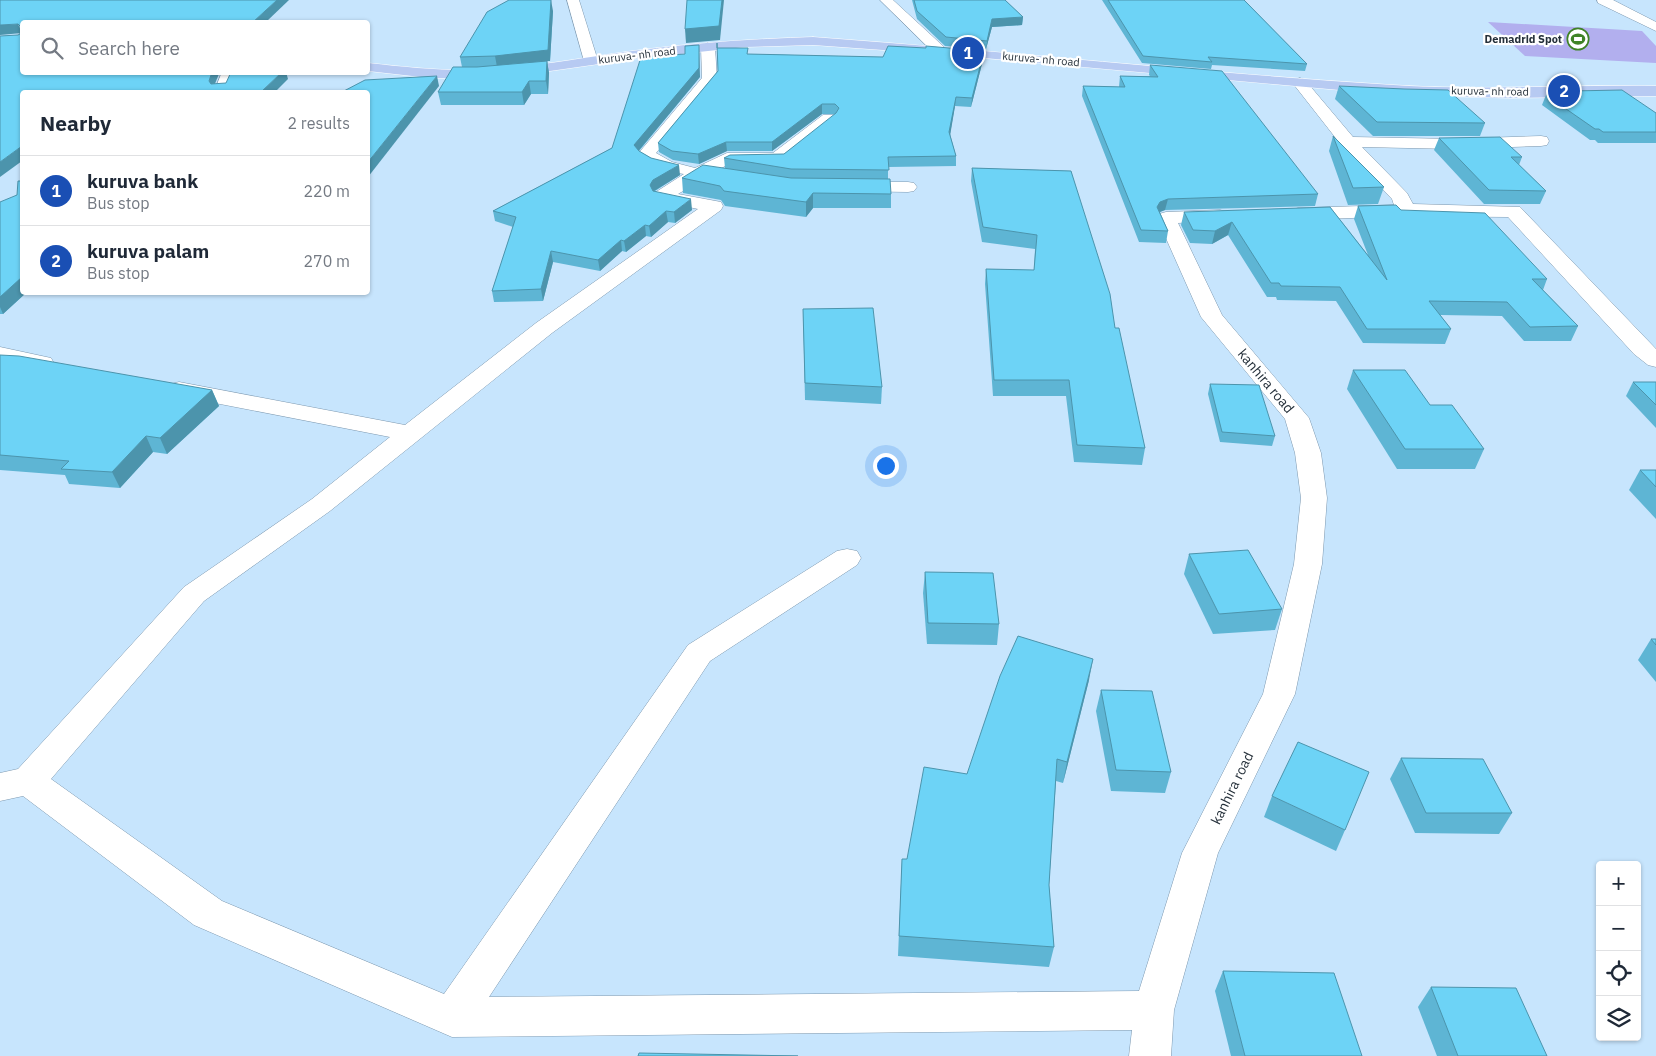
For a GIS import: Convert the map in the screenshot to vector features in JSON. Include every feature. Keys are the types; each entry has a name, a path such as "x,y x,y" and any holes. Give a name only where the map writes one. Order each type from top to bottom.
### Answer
{"main road":[{"name":"kuruva- nh road","path":"370,67 430,74 479,74 536,69 745,43 813,41 939,50 1395,90 1511,92 1656,91"}],"street":[{"path":"573,0 591,61"},
{"path":"886,0 939,50"},
{"path":"1603,0 1656,27"},
{"path":"708,47 710,79 646,155 667,166 727,176"},
{"path":"222,90 229,75"},
{"path":"1300,83 1348,142 1401,197 1405,210"},
{"path":"829,118 777,158 728,158 700,172 662,196 714,206 544,328 458,398 410,433 321,504 194,594 14,784 208,913 452,1017 1154,1010"},
{"path":"1348,142 1454,144 1541,141"},
{"path":"840,187 908,187"},
{"path":"1276,214 1405,210 1513,211 1642,349 1656,360"},
{"name":"kanhira road","path":"1150,1056 1154,1010 1200,853 1279,694 1308,564 1314,498 1308,453 1297,418 1212,317 1166,218 1246,215"},
{"path":"0,354 66,368"},
{"path":"151,384 410,433"},
{"path":"452,1017 698,653 847,558"}],"shaded area":[{"name":"Demadrid Spot","path":"1488,22 1642,31 1656,46 1656,63 1525,56"}],"building":[{"path":"0,0 277,0 255,20 20,20 20,26 18,24 0,25"},
{"path":"509,0 551,0 548,50 495,56 460,57 487,12"},
{"path":"687,0 722,0 719,26 685,29"},
{"path":"914,0 1005,0 1023,17 992,19 987,41 946,37 917,11"},
{"path":"1108,0 1244,0 1307,64 1208,57 1212,62 1143,56"},
{"path":"20,34 20,75 211,75 209,81 211,84 226,83 230,75 279,75 263,90 20,90 20,147 0,162 0,36"},
{"path":"699,45 699,68 634,145 639,151 651,158 679,165 653,180 650,185 653,191 691,199 674,212 666,211 649,226 645,225 624,241 621,240 598,260 551,251 541,289 492,291 516,217 493,211 612,148 641,57 685,54 685,46"},
{"path":"888,46 926,48 926,46 984,51 972,98 956,97 949,132 956,156 888,157 889,170 791,169 724,158 730,155 784,154 836,113 839,108 835,104 822,104 772,142 726,142 698,154 672,151 658,143 718,71 717,48 748,48 747,54 883,57"},
{"path":"547,61 546,81 529,81 522,92 438,92 453,67 477,67"},
{"path":"1150,65 1222,71 1318,194 1168,199 1160,202 1157,207 1168,231 1141,230 1083,86 1125,87 1120,76 1158,77"},
{"path":"437,76 370,160 370,90 346,90 365,80"},
{"path":"1339,86 1448,90 1485,123 1377,122"},
{"path":"1622,90 1656,113 1656,132 1603,132 1595,129 1546,95 1577,96 1570,91"},
{"path":"1333,136 1384,187 1353,188"},
{"path":"1500,137 1522,157 1511,157 1546,191 1489,190 1439,138"},
{"path":"703,165 791,178 890,179 891,194 813,193 806,202 724,191 720,186 682,178"},
{"path":"972,168 1071,171 1110,294 1115,328 1119,328 1145,448 1077,445 1069,380 994,380 986,269 1034,270 1037,235 983,227"},
{"path":"18,181 20,181 20,279 0,297 0,202 17,195"},
{"path":"1396,205 1401,210 1485,213 1547,279 1532,279 1578,326 1530,327 1507,302 1429,301 1451,329 1367,329 1340,287 1281,286 1279,283 1271,283 1232,222 1215,231 1193,230 1184,212 1330,207 1387,280 1358,206"},
{"path":"873,308 882,387 805,383 803,309"},
{"path":"0,355 19,356 212,390 160,438 146,436 112,472 61,469 69,461 0,455"},
{"path":"1353,370 1405,370 1430,405 1452,405 1484,449 1405,449"},
{"path":"1633,382 1656,382 1656,405"},
{"path":"1210,384 1259,385 1275,436 1222,432"},
{"path":"1640,470 1656,470 1656,487"},
{"path":"1248,550 1282,609 1219,614 1189,554"},
{"path":"925,572 993,573 999,624 928,623"},
{"path":"1018,636 1093,659 1067,762 1057,759 1049,885 1054,947 899,936 902,859 907,859 924,767 967,774 1000,676"},
{"path":"1101,690 1152,691 1171,772 1116,770"},
{"path":"1298,742 1369,772 1345,830 1272,796"},
{"path":"1401,758 1483,759 1512,813 1426,813"},
{"path":"1223,971 1334,973 1362,1056 1245,1056"},
{"path":"1431,987 1516,988 1547,1056 1458,1056"},
{"path":"639,1053 798,1056 638,1056"}],"place":[{"name":"Demadrid Spot","path":"1578,39"},
{"name":"kuruva bank","path":"968,53"},
{"name":"kuruva palam","path":"1564,91"}]}
